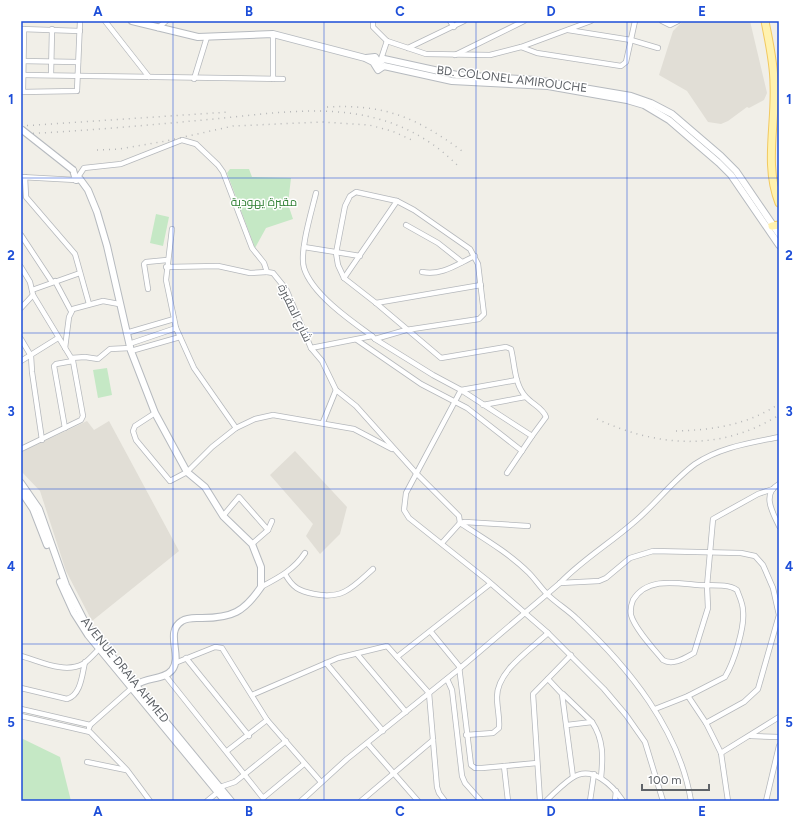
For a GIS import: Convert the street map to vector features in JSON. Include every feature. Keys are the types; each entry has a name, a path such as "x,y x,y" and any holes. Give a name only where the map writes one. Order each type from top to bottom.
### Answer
{"main road":[{"path":"765,21 773,62 774,85 771,172 779,203"}],"street":[{"path":"80,21 80,31 77,76 78,89 75,92 22,92 23,29 80,31"},
{"path":"105,21 149,77"},
{"path":"132,21 187,36 206,37 273,34 365,58 373,62 378,70"},
{"path":"158,28 166,21"},
{"path":"374,21 373,27 387,41 426,54 453,56 490,55 521,46 591,21"},
{"path":"450,21 454,27"},
{"path":"408,48 464,21"},
{"path":"453,56 524,21"},
{"path":"521,46 537,53 621,66 626,62 635,21"},
{"path":"662,21 670,25 678,21"},
{"path":"51,76 52,29"},
{"path":"566,30 631,40 658,48"},
{"path":"273,34 273,79"},
{"path":"194,79 206,37"},
{"path":"378,70 382,52 387,41"},
{"name":"BD. COLONEL AMIROUCHE","path":"365,58 375,57 379,63 384,59 457,75 536,80 632,96 651,103 672,114 721,156 736,171 776,225 779,234"},
{"path":"22,61 78,62"},
{"name":"BD. COLONEL AMIROUCHE","path":"378,70 384,66 458,82 548,86 627,100 644,105 669,120 731,175 779,245"},
{"path":"23,75 194,79 283,79"},
{"path":"21,128 73,170 76,180"},
{"name":"شارع المقبرة","path":"76,180 84,168 121,164 182,140 196,144 218,165 224,172 252,248 264,263 267,272 273,273 286,290 312,348 322,361 336,390 356,406 395,451 459,516 460,523 495,546 523,568 547,594 576,618 610,651 655,709 676,752 689,787 692,801"},
{"path":"89,304 75,254 24,196 23,177 80,179 85,184 97,212 107,246 130,348 155,413 187,472 205,487 224,516 252,544 260,567 261,587"},
{"path":"316,193 304,247 303,267 315,288 374,338 433,375 462,390 532,436"},
{"path":"312,348 374,338 406,330 482,317 484,314 481,285 478,264 475,256 463,243 414,210 397,201 378,196 353,193 345,206 336,253 338,265 344,278 376,303 406,330 442,358 506,347 510,348 517,380 525,397 542,411 546,417 507,473"},
{"path":"344,278 397,201"},
{"path":"406,225 438,243 462,262"},
{"path":"172,229 166,266 166,280 176,328 194,368 236,428"},
{"path":"21,235 53,281 70,312 66,348"},
{"path":"304,247 360,256"},
{"path":"422,272 437,273 475,256"},
{"path":"148,289 144,264 146,262 167,260"},
{"path":"166,266 218,266 250,273 267,272"},
{"path":"21,267 32,290 33,296 72,359 83,416 81,420 21,449"},
{"path":"32,290 53,281 80,273"},
{"path":"376,303 481,285"},
{"path":"21,308 33,296"},
{"path":"70,312 73,309 103,301 119,304"},
{"path":"126,333 174,319"},
{"path":"130,348 176,328"},
{"path":"65,428 54,366 56,364 85,357 98,359 110,349 130,348 180,337"},
{"path":"21,361 58,338"},
{"path":"21,339 31,356 42,440"},
{"path":"356,340 421,384 467,408 522,451"},
{"path":"517,380 462,390 454,400 406,493 404,510 409,518 442,543 548,633 604,689 645,742 663,801"},
{"path":"323,422 336,390"},
{"path":"483,405 525,397"},
{"path":"155,413 135,426 134,431 136,440 169,481 187,472 212,447 236,428 255,419 273,415 323,422 354,429 395,451"},
{"path":"301,801 321,782 459,669 560,583 574,569 635,522 696,464 710,456 732,447 779,437"},
{"name":"AVENUE DRAIA AHMED","path":"21,482 39,509 68,600 83,628 99,649 134,686"},
{"path":"655,709 688,696 725,677 732,661 743,618 743,608 737,590 732,587 707,586 666,583 654,584 640,593 631,605 632,617 663,660 667,663 681,660 694,653 708,608 707,586 709,552 714,517 758,494 773,489 779,484"},
{"path":"773,489 769,502 779,526"},
{"name":"AVENUE DRAIA AHMED","path":"21,490 33,509 66,585 87,626 134,686 219,789 231,801"},
{"path":"224,516 237,497 240,498 268,530"},
{"path":"252,544 268,530 272,521"},
{"path":"442,543 460,523 471,521 528,526"},
{"path":"560,583 599,580 606,578 630,558 653,551 741,553 755,556 763,565 773,588 779,615 763,677 758,689 744,702 706,723"},
{"path":"90,732 90,725 134,686 147,678 165,676 171,671 175,663 174,634 176,627 180,622 192,618 217,618 232,614 250,601 261,587 285,574 297,564 306,553"},
{"path":"285,574 292,586 299,591 331,596 343,593 353,587 373,568"},
{"path":"397,657 431,632 490,584"},
{"path":"431,632 455,660 459,669 466,735 471,765 475,768 537,763"},
{"path":"466,735 492,733 498,728 498,686 503,676 548,633"},
{"path":"252,695 326,663 384,646 390,648 429,693 438,787 439,793 446,801"},
{"path":"175,663 215,647 222,648 267,720 321,782"},
{"path":"21,656 67,668 85,662 99,649"},
{"path":"357,654 406,712"},
{"path":"540,801 533,694 571,655"},
{"path":"186,658 249,736"},
{"path":"21,688 67,698 72,697 77,692 85,662"},
{"path":"326,663 383,731"},
{"path":"165,676 227,751 264,799 304,764"},
{"path":"447,679 452,690 462,776 465,782 481,801"},
{"path":"548,679 592,722 597,730 603,749 601,778"},
{"path":"562,694 573,777"},
{"path":"688,696 706,723 721,753 728,801"},
{"path":"21,710 90,725"},
{"path":"21,716 90,732 127,770 150,801"},
{"path":"721,753 751,736 779,717"},
{"path":"227,751 249,736 267,720"},
{"path":"567,725 592,722"},
{"path":"751,736 779,737"},
{"path":"361,801 433,740"},
{"path":"207,801 219,789 235,782 286,741"},
{"path":"368,744 418,801"},
{"path":"766,801 779,746"},
{"path":"87,762 127,770"},
{"path":"504,766 508,801"},
{"path":"546,801 573,777 588,773 594,774 601,778 616,791 623,801"},
{"path":"590,801 594,774"},
{"name":"AVENUE DRAIA AHMED","path":"219,789 225,801"},
{"path":"615,801 616,791"}],"shaded area":[{"path":"683,21 750,21 767,93 764,100 749,108 747,107 728,121 721,124 708,122 687,91 659,75 673,31"},
{"path":"87,421 94,430 109,421 179,551 92,621 66,571 40,491 21,471 21,452"},
{"path":"295,451 347,507 340,534 320,554 306,536 313,524 270,475"}],"green space":[{"name":"مقبرة يهودية","path":"230,169 249,169 252,177 291,178 288,204 293,219 266,228 255,248 227,173"},
{"path":"156,214 169,217 163,246 150,243"},
{"path":"107,368 112,395 98,398 93,370"},
{"path":"21,738 60,757 71,801 21,801"}],"railway":[{"path":"327,107 366,108 399,115 430,129 462,151"},
{"path":"21,134 118,128 273,113 313,111 352,113 384,120 419,136 430,142 459,167"},
{"path":"21,126 229,112"},
{"path":"97,150 119,149 166,141 233,126 322,122 369,125 392,131 414,141"},
{"path":"676,431 716,428 742,422 779,404"},
{"path":"597,419 643,435 666,440 689,441 712,440 734,435 757,427 779,415"}]}
